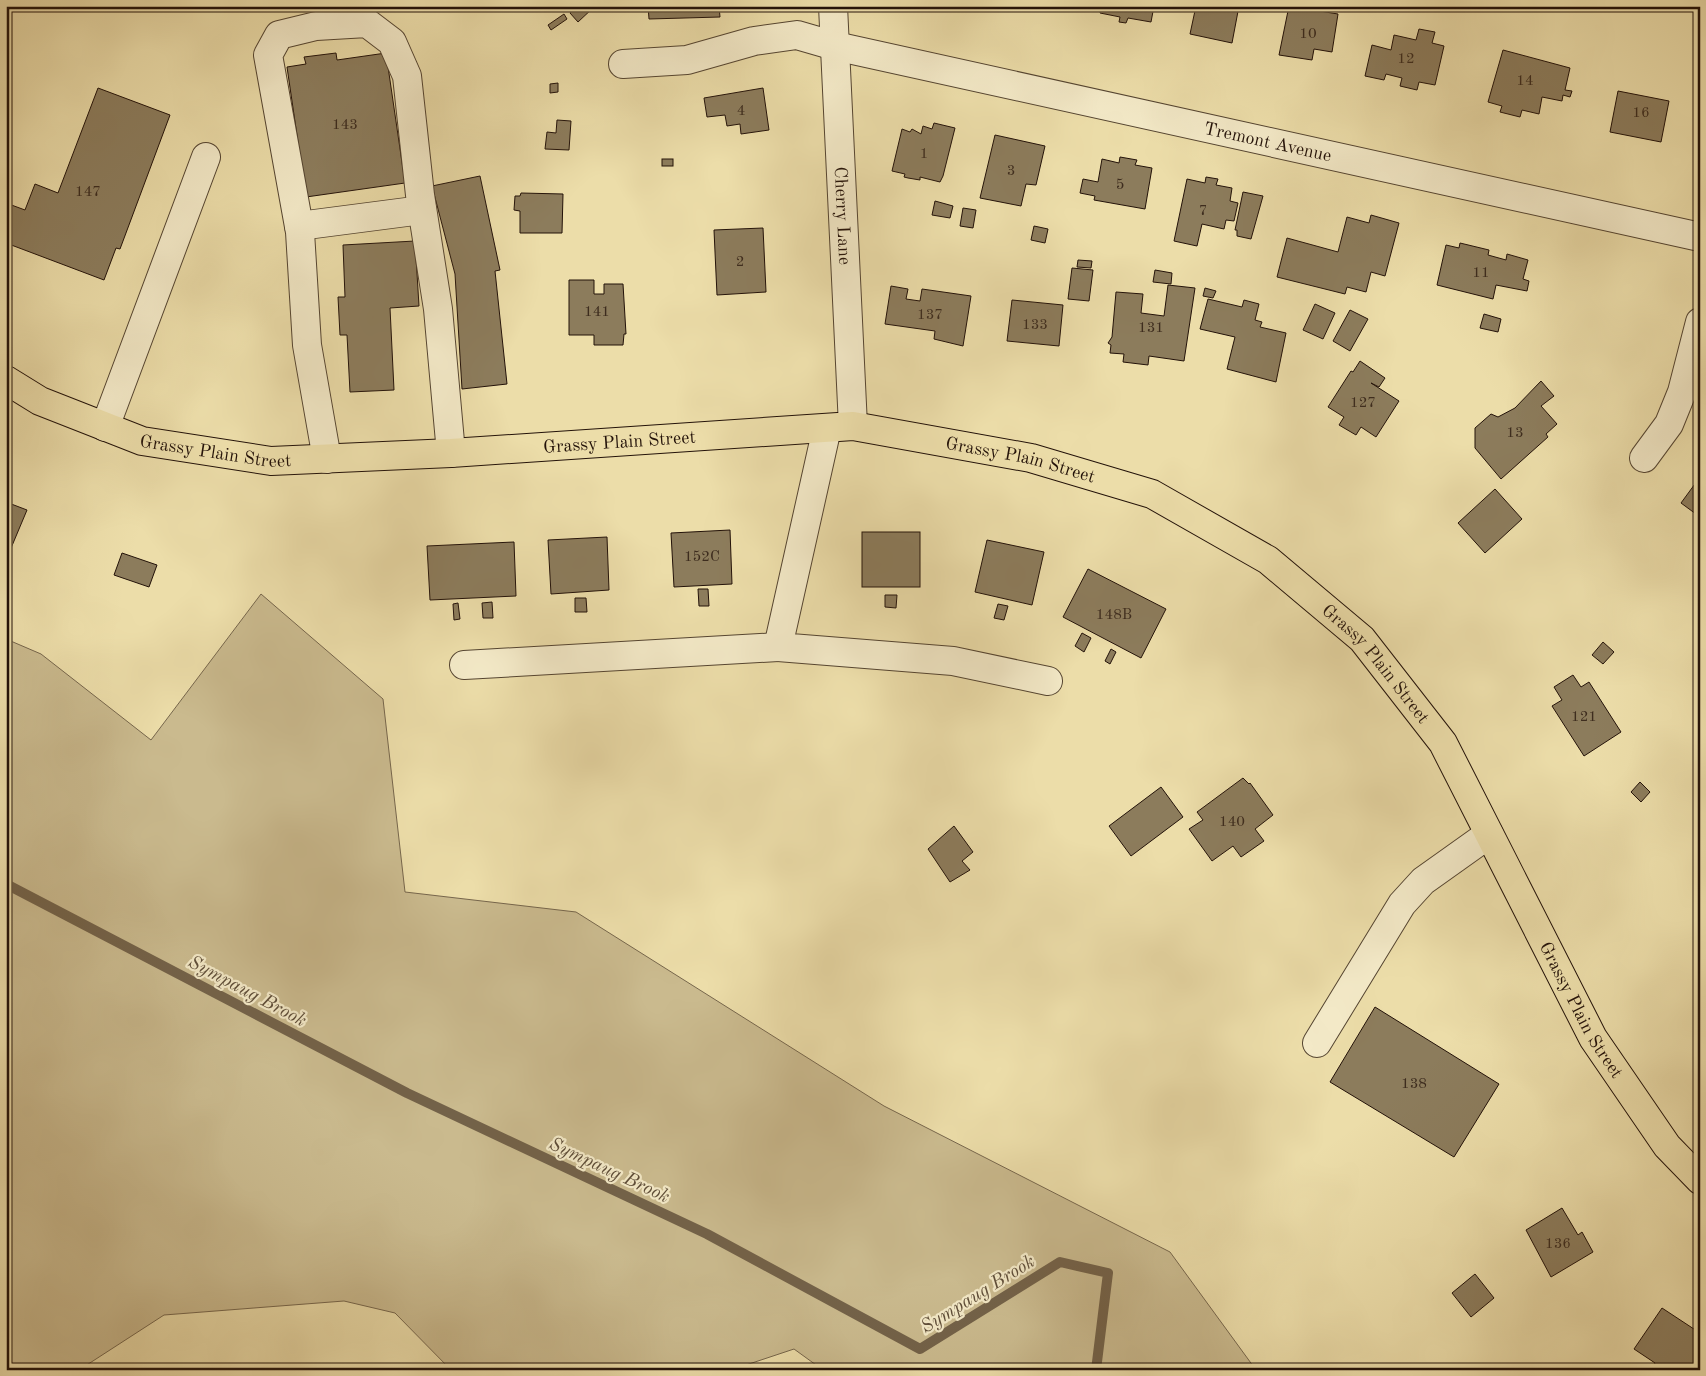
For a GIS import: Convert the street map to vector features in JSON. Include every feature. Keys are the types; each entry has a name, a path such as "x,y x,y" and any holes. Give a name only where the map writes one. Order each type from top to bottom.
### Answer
{"main road":[{"name":"Grassy Plain Street","path":"6,380 40,401 142,441 271,461 451,453 840,427 1031,458 1152,494 1268,560 1362,639 1443,743 1593,1038 1667,1146 1700,1180"}],"street":[{"name":"Cherry Lane","path":"778,647 840,427 833,6"},
{"path":"327,459 307,345 299,226 268,55 279,35 316,26 367,23 392,42 407,76 422,210 438,309 451,453"},
{"name":"Tremont Avenue","path":"623,64 687,60 754,41 796,35 835,46 1700,237"},
{"path":"105,427 206,157"},
{"path":"299,226 422,210"},
{"path":"1644,458 1668,424 1682,392 1700,322"},
{"path":"464,665 778,647 953,661 1048,681"},
{"path":"1317,1043 1402,904 1423,881 1489,834"}],"shaded area":[{"path":"261,594 383,699 405,892 576,912 884,1106 1170,1252 1256,1370 823,1370 794,1349 731,1370 451,1370 395,1313 344,1301 164,1315 79,1370 6,1370 6,639 41,654 151,740"}],"building":[{"path":"575,6 594,7 578,22 570,13"},
{"path":"648,6 719,6 720,17 649,19"},
{"path":"1101,6 1154,6 1151,22 1128,18 1126,23 1119,22 1120,17 1100,13"},
{"path":"1196,6 1239,6 1232,43 1190,34"},
{"path":"1289,6 1338,14 1332,52 1314,49 1312,60 1279,55"},
{"path":"564,14 567,19 551,30 548,25"},
{"path":"1419,29 1435,32 1432,43 1444,46 1435,85 1419,82 1417,90 1400,86 1402,78 1386,74 1384,80 1365,76 1372,45 1391,50 1394,35 1416,40"},
{"path":"1503,50 1570,68 1565,90 1572,91 1570,97 1563,95 1562,101 1542,97 1539,114 1522,110 1520,117 1500,112 1502,106 1488,102"},
{"path":"336,53 337,60 386,53 405,183 306,197 287,67 306,64 304,57"},
{"path":"558,83 558,92 550,93 550,84"},
{"path":"98,88 170,115 120,249 116,248 104,280 6,243 6,203 25,210 35,184 58,193"},
{"path":"763,88 769,130 741,134 740,124 727,126 725,115 707,117 704,98"},
{"path":"1618,91 1669,101 1661,142 1610,132"},
{"path":"557,120 571,121 569,150 545,149 547,132 556,133"},
{"path":"934,123 955,128 940,182 920,177 920,180 908,178 904,177 905,174 892,171 902,129 910,132 912,129 921,134 923,126 932,129"},
{"path":"995,135 1045,146 1036,185 1026,184 1021,206 980,198"},
{"path":"1120,157 1137,160 1135,165 1152,168 1145,209 1094,200 1095,196 1080,193 1083,179 1098,182 1102,159 1119,163"},
{"path":"662,159 673,159 673,166 662,166"},
{"path":"480,176 500,270 495,271 507,384 462,389 455,274 432,186"},
{"path":"1206,177 1218,179 1216,185 1232,188 1230,201 1238,203 1234,221 1226,220 1224,229 1202,224 1197,246 1174,241 1187,179 1205,183"},
{"path":"1243,192 1263,196 1251,239 1237,236 1237,230 1235,230"},
{"path":"521,193 563,194 562,233 520,233 520,211 514,210 515,196 520,196"},
{"path":"935,201 953,206 950,218 932,215"},
{"path":"963,208 976,210 973,228 960,226"},
{"path":"1371,215 1399,223 1385,276 1371,272 1366,292 1347,287 1345,294 1277,277 1287,238 1338,252 1347,217 1369,223"},
{"path":"1034,226 1048,229 1045,243 1031,240"},
{"path":"763,228 766,292 717,295 714,230"},
{"path":"415,241 419,306 390,308 394,390 350,392 347,335 340,335 338,297 345,297 343,245"},
{"path":"1460,243 1489,250 1488,255 1506,260 1507,254 1528,260 1523,279 1529,281 1527,291 1496,285 1493,299 1437,285 1446,245 1459,248"},
{"path":"1078,260 1092,261 1091,268 1077,267"},
{"path":"1072,268 1093,270 1089,301 1068,299"},
{"path":"1155,270 1172,273 1171,284 1153,282"},
{"path":"569,280 594,280 594,294 604,294 604,284 623,284 626,334 624,334 623,345 594,345 594,335 569,335"},
{"path":"1168,285 1195,288 1184,361 1149,356 1148,365 1123,362 1124,354 1110,353 1111,345 1108,343 1112,337 1116,292 1143,294 1141,313 1164,316"},
{"path":"891,286 908,289 906,299 920,301 922,289 971,296 963,346 934,339 935,331 885,324"},
{"path":"1205,288 1216,291 1213,298 1203,296"},
{"path":"1208,299 1242,307 1244,300 1259,304 1255,320 1262,322 1260,327 1286,333 1276,382 1227,369 1235,337 1200,329"},
{"path":"1012,300 1063,305 1059,346 1007,341"},
{"path":"1315,304 1335,313 1323,339 1303,330"},
{"path":"1350,310 1368,319 1350,351 1333,341"},
{"path":"1484,314 1501,319 1498,332 1480,328"},
{"path":"1360,361 1385,378 1379,387 1371,383 1399,401 1376,437 1361,427 1356,435 1339,425 1344,417 1328,407 1351,371 1353,372"},
{"path":"1541,381 1554,396 1541,406 1557,424 1546,434 1548,437 1501,479 1475,448 1475,428 1491,414 1498,417 1515,408"},
{"path":"1700,477 1700,517 1681,503"},
{"path":"1495,489 1522,519 1485,553 1458,523"},
{"path":"6,502 27,510 6,560"},
{"path":"730,530 732,584 674,587 671,533"},
{"path":"862,532 920,532 920,587 862,587"},
{"path":"607,537 609,590 551,594 548,540"},
{"path":"987,540 1044,552 1032,605 975,592"},
{"path":"514,542 516,596 430,600 427,546"},
{"path":"122,553 157,565 149,587 114,575"},
{"path":"1088,569 1166,609 1141,658 1063,617"},
{"path":"698,589 708,589 709,606 699,606"},
{"path":"885,595 897,595 896,608 885,607"},
{"path":"575,598 586,598 587,612 575,612"},
{"path":"492,602 493,618 483,618 482,603"},
{"path":"458,603 460,619 454,620 453,604"},
{"path":"998,604 1008,606 1004,620 994,618"},
{"path":"1082,633 1091,638 1084,652 1075,646"},
{"path":"1603,642 1614,652 1603,664 1592,655"},
{"path":"1111,649 1116,652 1110,664 1105,661"},
{"path":"1573,675 1581,687 1589,682 1621,732 1584,756 1552,706 1562,700 1554,687"},
{"path":"1243,778 1250,783 1273,815 1255,829 1264,841 1241,857 1233,846 1212,861 1189,829 1203,820 1197,812"},
{"path":"1640,782 1650,792 1641,802 1631,792"},
{"path":"1161,787 1183,817 1131,856 1109,826"},
{"path":"954,826 973,852 962,861 970,870 950,882 928,849"},
{"path":"1375,1007 1499,1084 1454,1157 1330,1082"},
{"path":"1562,1208 1578,1235 1582,1232 1593,1252 1551,1277 1526,1230"},
{"path":"1475,1274 1494,1298 1471,1317 1452,1293"},
{"path":"1662,1308 1700,1333 1699,1370 1684,1370 1679,1367 1678,1370 1657,1370 1653,1367 1655,1363 1634,1349"}],"waterway":[{"name":"Sympaug Brook","path":"6,884 407,1093 707,1234 920,1349 1060,1262 1108,1273 1096,1370"}]}
